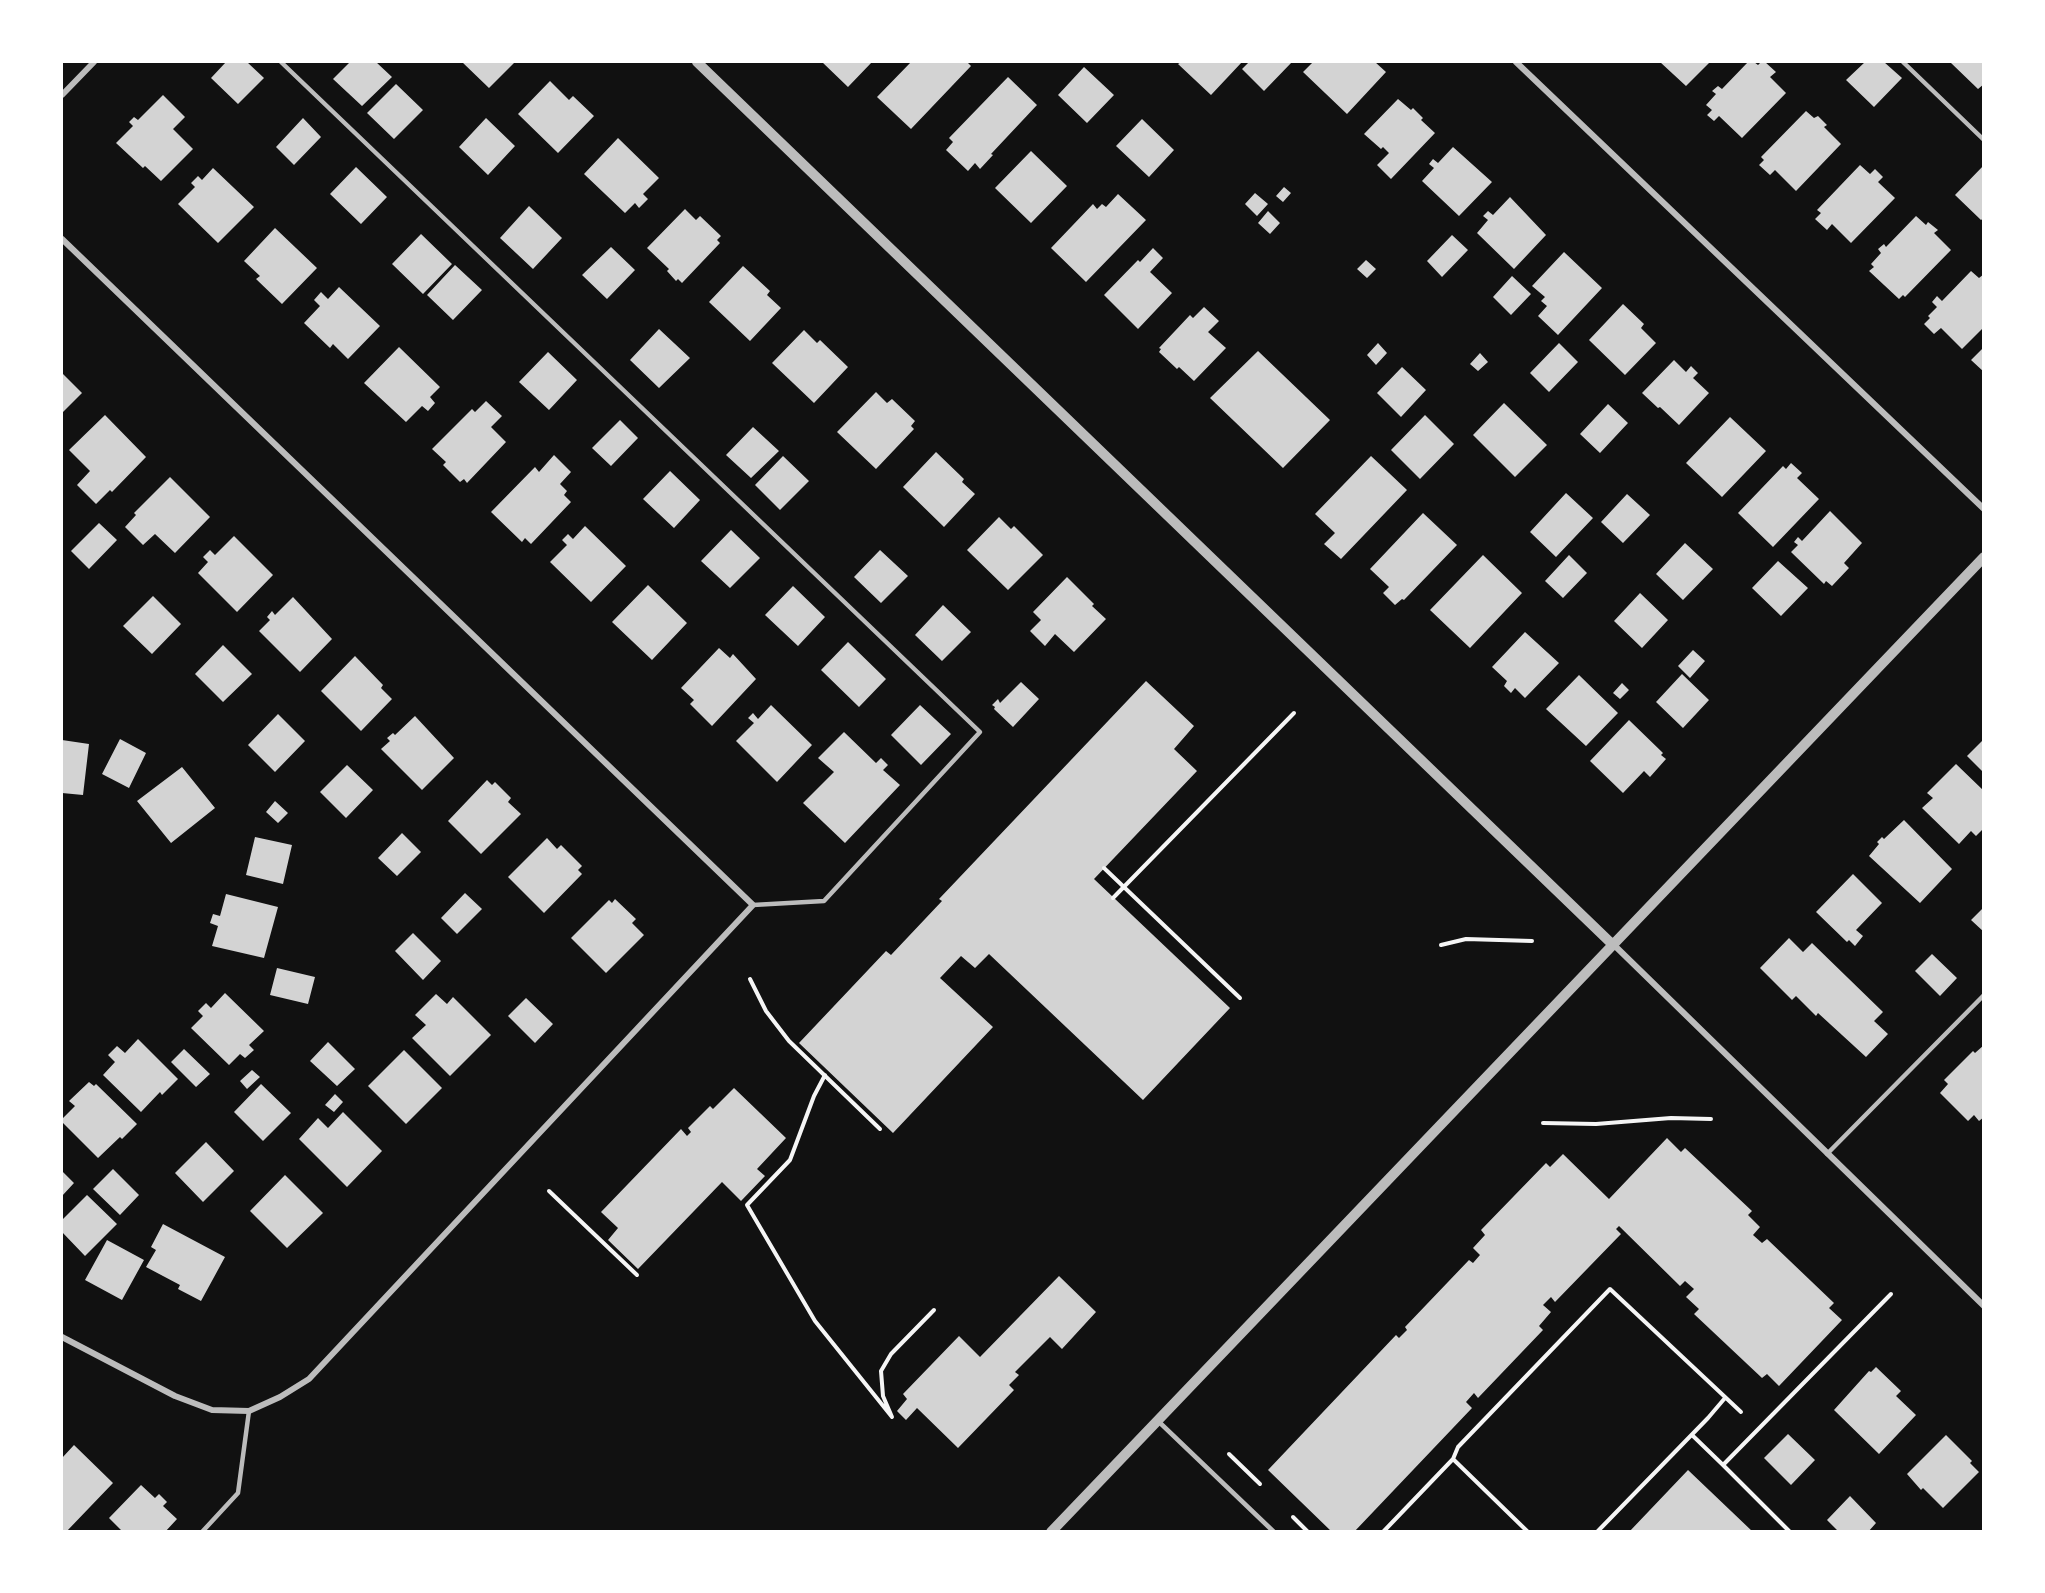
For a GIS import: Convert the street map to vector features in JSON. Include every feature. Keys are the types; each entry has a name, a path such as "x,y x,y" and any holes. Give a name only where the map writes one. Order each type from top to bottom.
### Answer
{"street":[{"path":"62,95 94,62"},
{"path":"697,62 1612,944 1983,1306"},
{"path":"1516,62 1983,509"},
{"path":"62,239 753,905 309,1379 280,1397 249,1411 212,1410 183,1400 62,1337"},
{"path":"1051,1532 1983,557"}],"lane":[{"path":"281,62 980,732 824,901 753,905"},
{"path":"1903,62 1983,140"},
{"path":"1827,1154 1983,995"},
{"path":"202,1532 238,1493 249,1411"},
{"path":"1157,1420 1274,1532"}],"path":[{"path":"1113,898 1294,713"},
{"path":"1104,868 1240,998"},
{"path":"1441,945 1466,939 1532,941"},
{"path":"750,979 766,1011 789,1041 880,1129"},
{"path":"825,1075 814,1096 790,1160 747,1205 815,1321 892,1417 884,1396 881,1371 891,1354 934,1310"},
{"path":"1543,1123 1596,1124 1671,1118 1711,1119"},
{"path":"549,1191 637,1275"},
{"path":"1383,1532 1454,1459 1458,1447 1610,1289 1741,1412"},
{"path":"1723,1465 1891,1294"},
{"path":"1597,1532 1725,1398"},
{"path":"1692,1435 1790,1532"},
{"path":"1454,1459 1528,1532"}],"building":[{"path":"226,62 247,62 264,78 238,104 211,78"},
{"path":"350,62 376,62 392,77 362,106 333,79"},
{"path":"462,62 515,62 489,88"},
{"path":"822,62 872,62 848,87"},
{"path":"911,62 967,62 971,66 911,129 877,97"},
{"path":"1181,62 1242,62 1211,95 1178,64"},
{"path":"1249,62 1292,62 1264,91 1242,69"},
{"path":"1313,62 1375,62 1386,72 1347,114 1303,72"},
{"path":"1660,62 1710,62 1686,86"},
{"path":"1748,62 1758,65 1765,62 1776,72 1770,77 1786,93 1742,138 1719,116 1714,121 1707,115 1712,110 1706,105 1716,94 1712,91 1718,86 1722,89"},
{"path":"1865,62 1884,62 1902,78 1874,107 1846,80"},
{"path":"1984,62 1984,84 1978,89 1951,63"},
{"path":"1084,67 1114,95 1087,123 1058,95"},
{"path":"1008,77 1037,105 980,169 975,163 968,171 946,150 953,142 949,138"},
{"path":"550,81 569,100 573,96 594,116 558,153 518,114"},
{"path":"396,84 423,110 394,139 367,113"},
{"path":"163,95 185,117 173,129 193,149 161,181 116,143 133,126 129,122 134,117 138,120"},
{"path":"1398,99 1411,110 1413,108 1423,118 1421,120 1435,133 1391,179 1377,165 1389,153 1364,134"},
{"path":"1806,111 1814,118 1818,116 1827,125 1824,127 1841,144 1796,191 1775,170 1770,175 1759,165 1764,160 1761,157"},
{"path":"303,118 321,137 294,165 276,147"},
{"path":"486,118 515,146 488,175 459,147"},
{"path":"1142,119 1174,150 1149,177 1116,146"},
{"path":"618,138 659,178 643,194 648,199 639,208 635,203 625,213 584,174"},
{"path":"1453,147 1492,182 1459,216 1422,181 1434,168 1429,164 1433,159 1438,163"},
{"path":"1031,151 1067,186 1031,223 995,188"},
{"path":"1860,165 1870,174 1875,169 1883,177 1878,182 1895,198 1851,243 1832,224 1827,230 1815,219 1821,213 1817,210"},
{"path":"1984,165 1984,218 1981,220 1955,195"},
{"path":"356,167 387,197 361,224 330,194"},
{"path":"213,168 254,207 218,243 178,204 195,187 191,183 198,176 202,180"},
{"path":"1284,187 1291,193 1283,202 1276,196"},
{"path":"1255,193 1268,204 1257,216 1245,204"},
{"path":"1118,194 1146,220 1086,282 1051,248 1093,204 1097,209 1102,204 1106,207"},
{"path":"1510,197 1546,235 1514,269 1477,233 1488,220 1483,216 1488,211 1493,215"},
{"path":"529,206 562,238 533,269 500,238"},
{"path":"685,209 696,220 700,216 721,236 717,240 720,243 682,283 678,279 676,281 667,271 669,269 647,248"},
{"path":"1268,211 1280,223 1270,234 1258,223"},
{"path":"1916,216 1926,225 1928,222 1938,230 1934,233 1951,250 1905,297 1903,295 1899,299 1869,271 1874,267 1871,264 1881,253 1878,249 1884,244 1886,247"},
{"path":"275,228 317,268 282,304 256,279 260,276 244,261"},
{"path":"421,234 452,264 423,294 392,264"},
{"path":"1452,235 1468,250 1442,277 1427,261"},
{"path":"611,247 635,270 607,299 582,275"},
{"path":"1153,248 1163,258 1150,272 1172,293 1138,329 1104,295"},
{"path":"1564,252 1602,288 1558,335 1538,316 1547,306 1541,301 1545,297 1532,286"},
{"path":"1366,260 1376,269 1367,278 1357,269"},
{"path":"455,265 482,290 453,320 427,295"},
{"path":"743,266 770,291 767,295 781,308 750,341 709,302"},
{"path":"1971,271 1979,278 1984,274 1984,327 1962,349 1941,328 1934,334 1924,324 1937,307 1932,302 1937,296 1942,301"},
{"path":"1512,276 1531,294 1511,315 1493,297"},
{"path":"339,287 380,326 348,359 333,344 330,348 304,323 320,306 314,300 321,292 328,299"},
{"path":"1623,304 1644,324 1641,328 1656,343 1625,375 1589,340"},
{"path":"1204,307 1219,321 1208,332 1226,348 1194,381 1179,367 1177,369 1159,352 1161,349 1159,348 1190,315 1193,318"},
{"path":"659,329 690,358 659,388 630,360"},
{"path":"804,330 817,343 820,340 848,367 814,403 772,363"},
{"path":"1378,343 1387,353 1376,365 1367,355"},
{"path":"1559,343 1578,362 1549,392 1530,373"},
{"path":"399,347 440,387 430,397 435,403 428,411 422,406 406,422 364,383"},
{"path":"1984,347 1984,372 1971,360"},
{"path":"1258,351 1330,420 1283,468 1210,398"},
{"path":"548,352 577,380 549,410 519,382"},
{"path":"1480,353 1488,362 1478,371 1470,364"},
{"path":"1674,360 1686,372 1691,366 1698,373 1693,378 1709,393 1679,425 1642,393"},
{"path":"1402,367 1426,390 1401,417 1377,393"},
{"path":"62,373 82,393 62,413"},
{"path":"876,392 887,403 892,399 915,421 911,426 914,429 876,469 837,432"},
{"path":"486,401 502,416 491,427 506,442 467,483 464,479 460,482 443,465 446,462 432,449 472,409 475,412"},
{"path":"1504,403 1547,445 1515,477 1473,435"},
{"path":"1608,404 1628,423 1600,453 1580,434"},
{"path":"105,415 146,457 112,492 110,490 96,504 77,485 90,471 69,450"},
{"path":"1425,415 1454,444 1420,479 1391,450"},
{"path":"1730,417 1766,451 1722,497 1686,463"},
{"path":"620,420 638,438 611,466 592,448"},
{"path":"753,427 779,451 751,478 726,455"},
{"path":"936,452 964,479 962,482 975,494 944,527 903,487"},
{"path":"554,455 571,472 560,484 567,491 564,495 571,502 531,544 525,538 522,542 491,512 535,467 539,472"},
{"path":"783,456 809,481 780,510 755,485"},
{"path":"1371,456 1407,490 1341,559 1324,544 1335,533 1315,514"},
{"path":"1791,463 1802,473 1797,478 1819,499 1773,547 1738,513 1783,466 1786,469"},
{"path":"670,471 700,500 674,528 643,499"},
{"path":"170,477 210,517 175,553 155,534 143,545 125,527 136,515 134,513"},
{"path":"1566,493 1593,518 1556,557 1530,532"},
{"path":"1627,494 1650,515 1623,543 1601,522"},
{"path":"1830,511 1862,543 1844,563 1849,568 1832,586 1826,581 1824,584 1791,552 1798,545 1794,542 1798,537 1802,541"},
{"path":"1423,513 1457,545 1404,600 1402,599 1395,605 1383,593 1389,587 1370,569"},
{"path":"999,517 1011,529 1014,526 1043,555 1008,590 967,550"},
{"path":"99,523 117,540 89,569 71,551"},
{"path":"585,526 626,566 591,602 550,562 567,545 562,540 568,534 573,539"},
{"path":"731,530 760,558 730,588 701,561"},
{"path":"234,536 273,575 237,612 198,573 208,562 203,557 210,550 215,555"},
{"path":"1685,543 1713,569 1683,600 1656,574"},
{"path":"880,550 908,576 881,603 854,577"},
{"path":"1483,555 1522,593 1470,648 1430,610"},
{"path":"1569,555 1587,573 1563,598 1545,581"},
{"path":"1778,561 1808,588 1781,616 1752,588"},
{"path":"1067,577 1106,619 1074,652 1055,634 1045,646 1030,631 1041,620 1033,612"},
{"path":"648,585 687,623 652,660 612,622"},
{"path":"793,586 825,617 798,646 765,615"},
{"path":"1640,593 1668,620 1642,648 1614,621"},
{"path":"153,596 181,624 152,654 123,626"},
{"path":"293,597 332,639 300,672 259,631 270,620 267,617 272,611 275,615"},
{"path":"943,605 971,632 942,661 915,635"},
{"path":"1525,632 1559,663 1525,698 1515,688 1511,693 1504,686 1507,681 1492,667"},
{"path":"848,642 886,679 859,707 821,670"},
{"path":"223,645 252,674 223,702 195,674"},
{"path":"719,648 730,658 733,654 756,679 712,726 690,704 694,700 681,688"},
{"path":"1693,650 1705,661 1690,678 1678,666"},
{"path":"355,656 383,685 381,688 392,699 361,731 321,691"},
{"path":"1682,674 1709,700 1683,728 1656,702"},
{"path":"1579,675 1618,713 1586,746 1546,709"},
{"path":"1146,681 1194,726 1174,749 1197,771 1094,879 1230,1008 1143,1100 989,954 975,968 961,956 940,978 993,1027 893,1133 799,1043 886,951 891,955 942,901 939,899"},
{"path":"1021,682 1039,699 1013,727 992,705 998,699 1000,703"},
{"path":"1622,683 1629,690 1620,699 1613,693"},
{"path":"771,705 812,745 777,782 736,741 754,723 748,718 753,713 758,719"},
{"path":"920,705 951,734 921,765 891,735"},
{"path":"278,714 305,741 275,772 248,745"},
{"path":"415,716 454,758 422,790 381,749 390,741 387,738 393,733 395,735"},
{"path":"1629,720 1663,753 1661,755 1666,759 1650,777 1644,771 1623,793 1590,761"},
{"path":"844,732 876,763 881,758 888,765 883,770 900,785 845,843 803,803 834,772 818,758"},
{"path":"120,739 146,753 129,788 102,774"},
{"path":"1984,739 1984,773 1967,756"},
{"path":"62,740 89,744 83,795 62,793"},
{"path":"1956,764 1984,791 1984,828 1976,836 1971,831 1959,844 1922,808 1933,798 1927,793"},
{"path":"347,765 373,790 346,818 320,792"},
{"path":"182,767 215,808 171,843 137,801"},
{"path":"487,780 492,785 495,782 511,798 508,802 521,814 481,854 448,821"},
{"path":"275,801 288,813 278,823 266,812"},
{"path":"1904,820 1952,869 1920,903 1869,856 1879,844 1877,842 1882,837 1884,839"},
{"path":"402,833 421,852 397,876 378,858"},
{"path":"255,837 292,845 283,884 246,875"},
{"path":"547,838 557,849 561,845 582,866 578,870 582,874 544,913 508,877"},
{"path":"1853,874 1882,903 1856,930 1863,936 1855,946 1849,940 1847,942 1816,912"},
{"path":"465,893 482,909 457,934 441,918"},
{"path":"226,894 278,907 264,958 212,946 218,926 210,923 213,914 220,916"},
{"path":"615,899 636,919 632,923 644,935 606,973 571,938 609,900 612,903"},
{"path":"1984,907 1984,932 1971,920"},
{"path":"413,933 441,961 423,980 395,951"},
{"path":"1789,938 1803,952 1812,943 1883,1012 1874,1021 1888,1034 1866,1057 1818,1013 1816,1016 1796,996 1792,1000 1760,968"},
{"path":"1932,954 1957,978 1940,996 1915,971"},
{"path":"277,968 315,977 308,1004 270,995"},
{"path":"225,993 264,1031 249,1045 254,1050 245,1058 240,1054 229,1065 191,1028 203,1016 198,1011 206,1003 211,1008"},
{"path":"436,994 447,1004 453,997 491,1035 450,1076 412,1038 426,1025 415,1015"},
{"path":"526,998 553,1024 535,1043 508,1016"},
{"path":"138,1039 178,1079 162,1095 160,1092 141,1112 103,1075 115,1062 108,1055 117,1046 125,1053"},
{"path":"328,1042 355,1069 337,1086 310,1061"},
{"path":"1984,1045 1984,1117 1979,1121 1974,1115 1968,1121 1940,1093 1948,1084 1944,1080 1973,1051 1975,1053"},
{"path":"184,1049 210,1074 196,1087 171,1062"},
{"path":"404,1050 442,1088 406,1124 368,1086"},
{"path":"252,1070 260,1077 247,1089 240,1081"},
{"path":"89,1082 94,1086 96,1084 137,1124 98,1158 62,1122 62,1119 75,1106 69,1101"},
{"path":"261,1084 291,1113 263,1141 234,1112"},
{"path":"734,1088 786,1138 757,1169 765,1176 741,1201 722,1182 638,1269 608,1240 618,1228 601,1212 681,1129 687,1136 691,1132 688,1128 710,1106 713,1109"},
{"path":"335,1094 343,1102 334,1112 325,1105"},
{"path":"343,1112 382,1151 347,1187 299,1139 318,1118 328,1128"},
{"path":"1667,1138 1681,1152 1685,1148 1752,1211 1748,1215 1760,1227 1753,1235 1762,1243 1767,1239 1834,1303 1829,1308 1842,1320 1779,1386 1767,1374 1762,1378 1694,1314 1699,1309 1686,1297 1694,1289 1685,1281 1680,1286 1619,1226 1616,1229 1621,1234 1555,1302 1551,1297 1543,1305 1551,1312 1539,1326 1543,1330 1478,1398 1474,1393 1466,1402 1472,1408 1354,1532 1332,1532 1268,1470 1396,1335 1399,1338 1407,1330 1405,1327 1469,1260 1473,1263 1480,1255 1473,1248 1485,1235 1481,1230 1546,1163 1550,1167 1563,1154 1609,1199"},
{"path":"206,1142 234,1171 203,1202 175,1173"},
{"path":"113,1169 139,1195 120,1215 93,1189"},
{"path":"62,1171 74,1183 62,1196"},
{"path":"285,1175 323,1213 287,1248 250,1211"},
{"path":"87,1195 117,1224 85,1256 62,1232 62,1220"},
{"path":"163,1224 225,1257 201,1301 178,1289 180,1285 146,1267 156,1250 151,1247"},
{"path":"107,1240 144,1260 122,1300 85,1280"},
{"path":"1059,1276 1096,1312 1062,1349 1050,1337 1015,1372 1019,1375 1009,1385 1014,1390 958,1448 917,1408 906,1420 897,1411 907,1399 903,1394 959,1336 980,1357"},
{"path":"1876,1367 1901,1391 1896,1396 1916,1415 1879,1454 1834,1410 1869,1371 1871,1372"},
{"path":"1788,1434 1815,1460 1791,1485 1764,1458"},
{"path":"1946,1435 1972,1461 1970,1463 1979,1472 1943,1508 1923,1488 1921,1490 1907,1474"},
{"path":"74,1445 113,1483 66,1532 62,1532 62,1458"},
{"path":"1688,1470 1753,1532 1629,1532"},
{"path":"141,1485 155,1498 159,1494 167,1502 163,1506 177,1519 165,1532 123,1532 109,1518"},
{"path":"1850,1496 1876,1523 1868,1532 1839,1532 1827,1520"}]}
